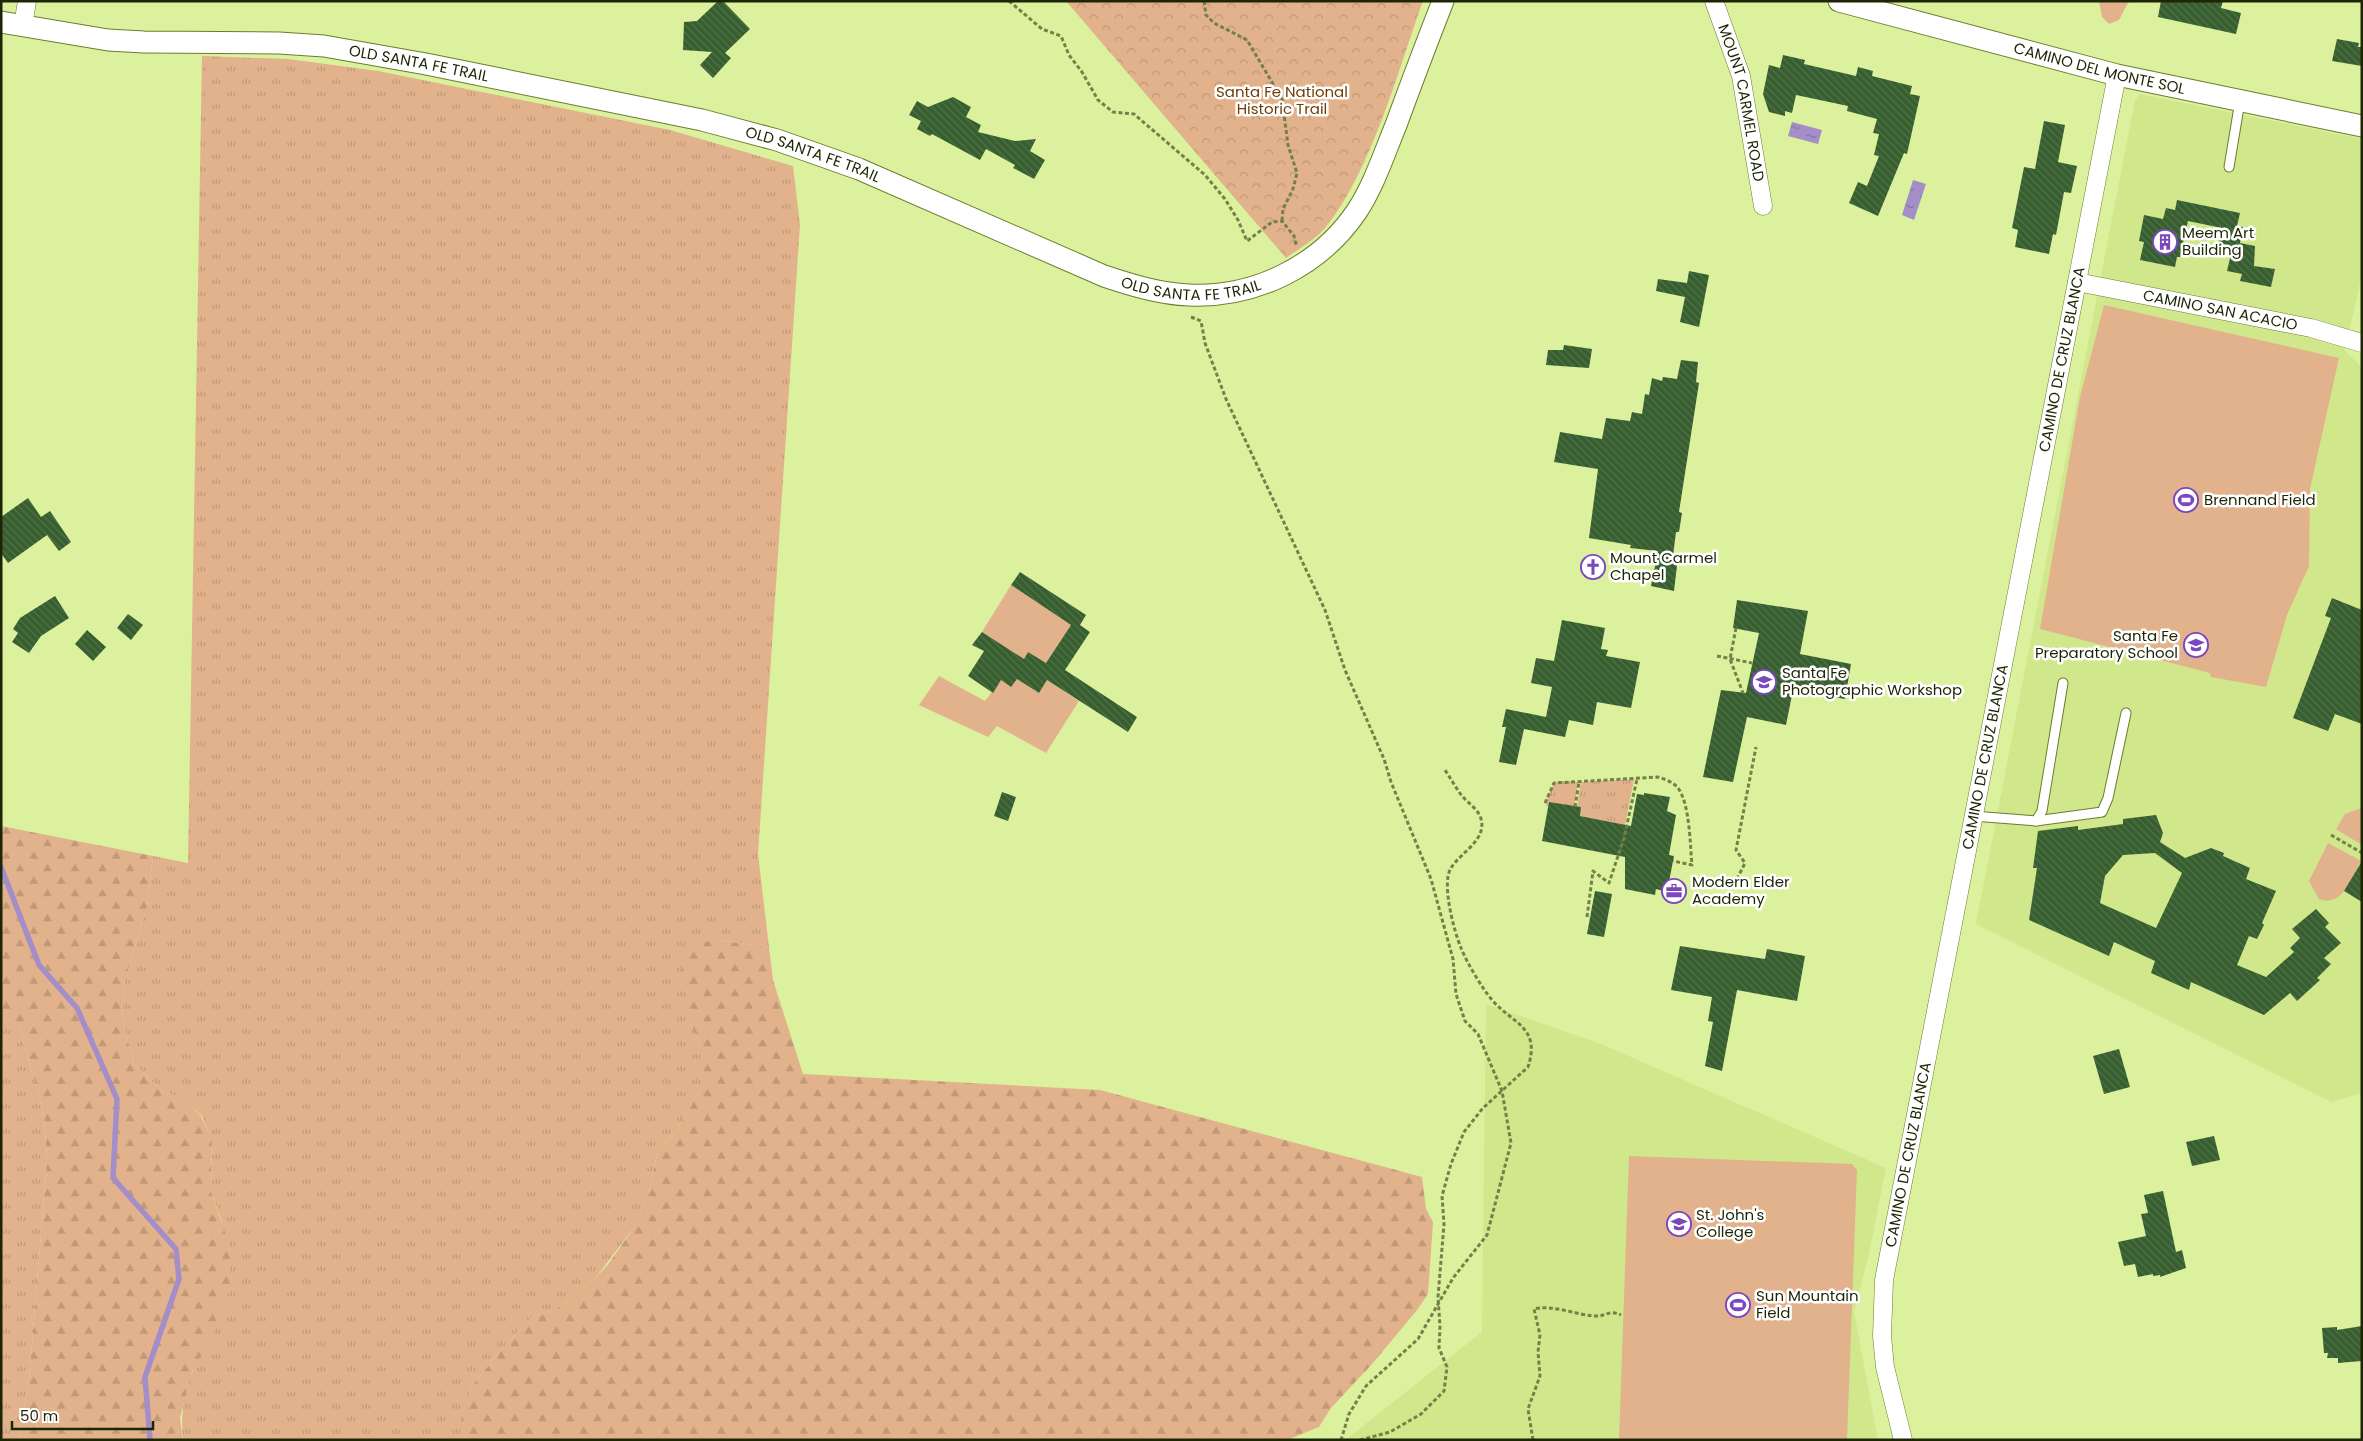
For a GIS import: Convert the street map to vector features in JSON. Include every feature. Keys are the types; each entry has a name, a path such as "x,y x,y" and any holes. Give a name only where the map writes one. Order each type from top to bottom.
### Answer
{"street":[{"path":"23,26 27,1"},
{"name":"OLD SANTA FE TRAIL","path":"1,22 108,40 144,42 279,42 324,46 435,66 694,118 759,134 859,169 1044,251 1129,284 1188,295 1211,295 1239,290 1277,279 1304,264 1328,245 1357,210 1377,171 1443,1"},
{"name":"MOUNT CARMEL ROAD","path":"1714,1 1741,76 1764,206"},
{"name":"CAMINO DEL MONTE SOL","path":"1839,1 2117,76 2362,126"},
{"name":"CAMINO DE CRUZ BLANCA","path":"1903,1440 1882,1336 1884,1280 2117,76"},
{"name":"CAMINO SAN ACACIO","path":"2077,282 2311,328 2361,341"}],"lane":[{"path":"2229,167 2240,101"},
{"path":"2036,820 2042,810 2062,682"},
{"path":"1973,816 2036,820 2102,812 2108,798 2126,713"}],"path":[{"path":"1009,1 1042,29 1061,36 1069,55 1082,72 1098,100 1113,112 1134,114 1205,175 1225,199 1238,220 1247,241 1272,222 1282,221"},
{"path":"1204,1 1206,15 1214,24 1247,40 1282,99 1288,145 1297,173 1293,189 1283,209 1282,221 1294,236 1296,251"},
{"path":"1191,317 1201,321 1205,343 1226,399 1325,610 1345,670 1384,759 1391,782 1434,886 1453,959 1456,994 1465,1021 1478,1034 1502,1091 1511,1143 1487,1235 1453,1278 1418,1339 1366,1386 1349,1414 1341,1440"},
{"path":"1736,628 1730,659 1743,693"},
{"path":"1717,656 1752,663"},
{"path":"1734,885 1745,863 1736,850 1756,748"},
{"path":"1360,1440 1390,1432 1421,1414 1444,1391 1447,1367 1439,1348 1438,1303 1444,1224 1442,1196 1451,1164 1464,1132 1483,1108 1528,1067 1531,1058 1530,1036 1524,1027 1491,999 1461,948 1448,903 1446,885 1451,868 1479,837 1482,829 1481,818 1445,770"},
{"path":"1545,803 1554,783 1658,777 1668,780 1678,788 1684,802 1692,865 1673,861"},
{"path":"1587,917 1593,870 1609,883 1624,838 1637,779"},
{"path":"1575,807 1579,782"},
{"path":"2331,835 2362,853"},
{"path":"1533,1440 1528,1409 1540,1376 1538,1352 1540,1335 1534,1309 1543,1306 1596,1316 1613,1312 1621,1315"}],"shaded area":[{"name":"Santa Fe Preparatory School","path":"2140,94 2362,139 2362,274 2345,351 2362,367 2362,1093 2331,1102 1976,924 2135,100"},
{"name":"St. John's College","path":"1486,1004 1601,1044 1886,1168 1869,1254 1854,1312 1878,1440 1345,1440 1482,1332"}],"green space":[{"name":"Santa Fe National Historic Trail","path":"1066,1 1423,1 1382,119 1356,179 1325,228 1286,258"},
{"path":"2099,1 2129,1 2119,20 2109,24 2102,17"},
{"path":"202,56 288,59 378,71 670,130 793,166 800,225 758,854 769,947 717,940 690,1023 701,1046 701,1088 678,1128 657,1155 649,1190 635,1226 594,1280 558,1308 531,1318 502,1349 471,1387 462,1419 467,1440 183,1440 182,1419 184,1399 198,1360 222,1222 211,1191 212,1140 202,1116 181,1098 161,1090 134,1064 122,1018 124,984 147,907 153,856 188,863"},
{"name":"Brennand Field","path":"2104,305 2339,358 2310,489 2309,566 2287,615 2266,687 2211,677 2210,673 2040,629 2080,397"},
{"path":"1011,585 1071,625 1046,663 1028,652 1024,659 982,632"},
{"path":"939,676 985,701 1001,680 1011,686 1017,679 1039,693 1047,680 1079,701 1046,753 997,726 988,737 919,705"},
{"path":"1634,779 1625,825 1580,816 1581,808 1577,807 1581,782"},
{"path":"1559,781 1578,782 1574,807 1549,802 1548,807 1545,803 1554,783"},
{"path":"2362,808 2362,845 2336,829 2345,814"},
{"path":"1,826 153,856 147,907 124,984 122,1018 134,1064 161,1090 181,1097 201,1116 212,1139 211,1191 231,1250 230,1288 212,1337 192,1372 180,1418 183,1440 18,1440 29,1380 47,1160 44,1115 18,1023 1,1018"},
{"path":"2328,843 2361,861 2345,890 2334,899 2327,901 2319,899 2309,881"},
{"path":"717,940 769,947 773,980 803,1074 1100,1090 1422,1177 1426,1209 1433,1222 1428,1294 1373,1363 1331,1408 1319,1427 1287,1440 467,1440 461,1419 471,1387 502,1349 531,1318 558,1308 594,1280 609,1263 635,1226 649,1190 657,1155 678,1128 701,1088 701,1046 690,1023 682,970 696,943"},
{"path":"1,1018 18,1023 44,1115 47,1160 29,1380 18,1440 1,1440"},
{"name":"Sun Mountain Field","path":"1629,1156 1852,1164 1857,1170 1847,1440 1619,1440"}],"water":[{"path":"1792,122 1822,130 1818,144 1788,136"},
{"path":"1913,180 1926,184 1914,220 1902,215"}],"building":[{"path":"718,1 723,1 750,29 725,53 731,58 713,78 700,65 712,52 683,50 684,22 697,21"},
{"path":"2161,1 2223,1 2221,8 2241,13 2236,34 2158,17"},
{"path":"2337,39 2359,43 2358,47 2362,47 2362,66 2332,61"},
{"path":"1783,55 1805,60 1804,64 1856,76 1858,67 1873,71 1872,76 1912,86 1910,94 1920,96 1907,154 1904,153 1878,216 1849,203 1858,182 1867,186 1879,156 1874,155 1879,134 1873,133 1877,119 1847,111 1848,106 1796,95 1792,113 1785,111 1785,116 1769,112 1763,94 1769,65 1780,68"},
{"path":"953,97 971,107 966,117 981,125 978,132 1015,141 1036,139 1030,151 1045,160 1034,179 1013,168 1015,165 986,149 980,160 932,134 930,136 917,129 921,121 909,115 917,101 928,107"},
{"path":"2044,121 2065,125 2058,162 2077,166 2071,193 2064,192 2056,235 2053,234 2049,254 2015,247 2018,230 2012,228 2024,167 2035,169"},
{"name":"Meem Art Building","path":"2177,200 2240,213 2237,226 2243,227 2240,243 2255,246 2254,266 2275,269 2271,287 2240,281 2242,274 2227,271 2231,254 2217,252 2222,228 2188,221 2180,257 2177,257 2175,267 2140,260 2144,242 2139,241 2144,215 2163,219 2166,208 2175,210"},
{"path":"1689,271 1709,275 1699,327 1680,322 1685,297 1656,291 1658,279 1687,283"},
{"path":"1564,345 1592,349 1589,368 1546,365 1548,350 1563,350"},
{"path":"1681,360 1698,362 1696,382 1699,383 1679,512 1682,513 1679,532 1676,532 1673,556 1678,557 1674,591 1651,586 1658,551 1630,548 1631,545 1589,538 1598,469 1554,462 1560,432 1602,439 1606,418 1630,421 1632,412 1642,414 1645,394 1649,395 1652,378 1662,381 1663,377 1677,379"},
{"path":"28,498 41,517 50,511 71,542 59,551 47,535 8,563 1,553 1,517"},
{"path":"1020,572 1086,615 1080,625 1090,632 1065,670 1137,717 1128,732 1047,680 1039,693 1017,679 1011,687 1001,680 993,693 968,676 984,651 972,645 982,632 1024,659 1028,652 1046,663 1071,625 1011,585"},
{"path":"55,596 69,618 41,636 29,653 12,642 18,633 13,629 20,618"},
{"path":"2332,598 2362,610 2362,724 2335,714 2328,731 2293,718 2331,618 2325,616"},
{"path":"1737,600 1808,611 1800,654 1851,664 1845,699 1793,690 1786,725 1747,717 1733,782 1703,777 1721,690 1746,693 1759,633 1733,628"},
{"path":"128,614 143,625 131,640 117,628"},
{"path":"1562,620 1605,628 1601,649 1608,650 1606,656 1640,662 1631,708 1597,702 1593,725 1569,720 1565,737 1524,729 1516,765 1499,762 1506,727 1502,727 1506,709 1546,717 1552,687 1531,683 1536,658 1554,661"},
{"path":"87,630 106,647 93,661 75,644"},
{"path":"1002,792 1016,797 1008,821 994,816"},
{"path":"1644,793 1670,797 1667,811 1676,815 1669,855 1674,856 1667,892 1656,889 1655,895 1625,889 1625,857 1542,841 1549,802 1581,807 1580,816 1631,826 1637,794 1644,795"},
{"path":"2156,815 2163,833 2160,842 2185,858 2211,848 2224,853 2223,856 2250,868 2246,879 2276,891 2257,939 2249,936 2237,965 2266,977 2294,952 2290,948 2300,938 2292,929 2316,909 2329,923 2325,927 2341,943 2324,958 2331,964 2317,978 2320,980 2297,1001 2290,993 2264,1015 2191,982 2189,990 2151,973 2155,961 2114,942 2109,956 2029,920 2037,868 2033,868 2038,831 2078,826 2078,830 2123,824 2123,819","holes":["2155,853 2182,873 2156,928 2100,903 2105,876 2123,855"]},
{"path":"2362,861 2362,902 2344,891"},
{"path":"1595,891 1612,894 1604,937 1587,934"},
{"path":"1680,946 1765,959 1767,949 1805,956 1797,1001 1737,990 1722,1071 1705,1066 1713,1022 1708,1021 1712,997 1671,990"},
{"path":"2119,1049 2130,1087 2104,1094 2093,1056"},
{"path":"2214,1136 2220,1160 2192,1166 2186,1142"},
{"path":"2163,1191 2176,1252 2182,1250 2186,1268 2160,1277 2160,1275 2153,1276 2153,1274 2138,1277 2135,1264 2124,1266 2118,1242 2146,1236 2141,1214 2148,1213 2144,1195"},
{"path":"2362,1326 2362,1361 2338,1363 2338,1358 2327,1358 2328,1353 2324,1353 2322,1328 2337,1327 2337,1330"}],"waterway":[{"path":"1,867 39,965 77,1008 117,1099 113,1178 176,1249 179,1279 145,1377 150,1440"}],"place":[{"name":"Meem Art Building","path":"2165,242"},
{"name":"Brennand Field","path":"2186,500"},
{"name":"Mount Carmel Chapel","path":"1593,567"},
{"name":"Santa Fe Preparatory School","path":"2196,645"},
{"name":"Santa Fe Photographic Workshop","path":"1764,682"},
{"name":"Modern Elder Academy","path":"1674,891"},
{"name":"St. John's College","path":"1679,1224"},
{"name":"Sun Mountain Field","path":"1738,1305"}]}
